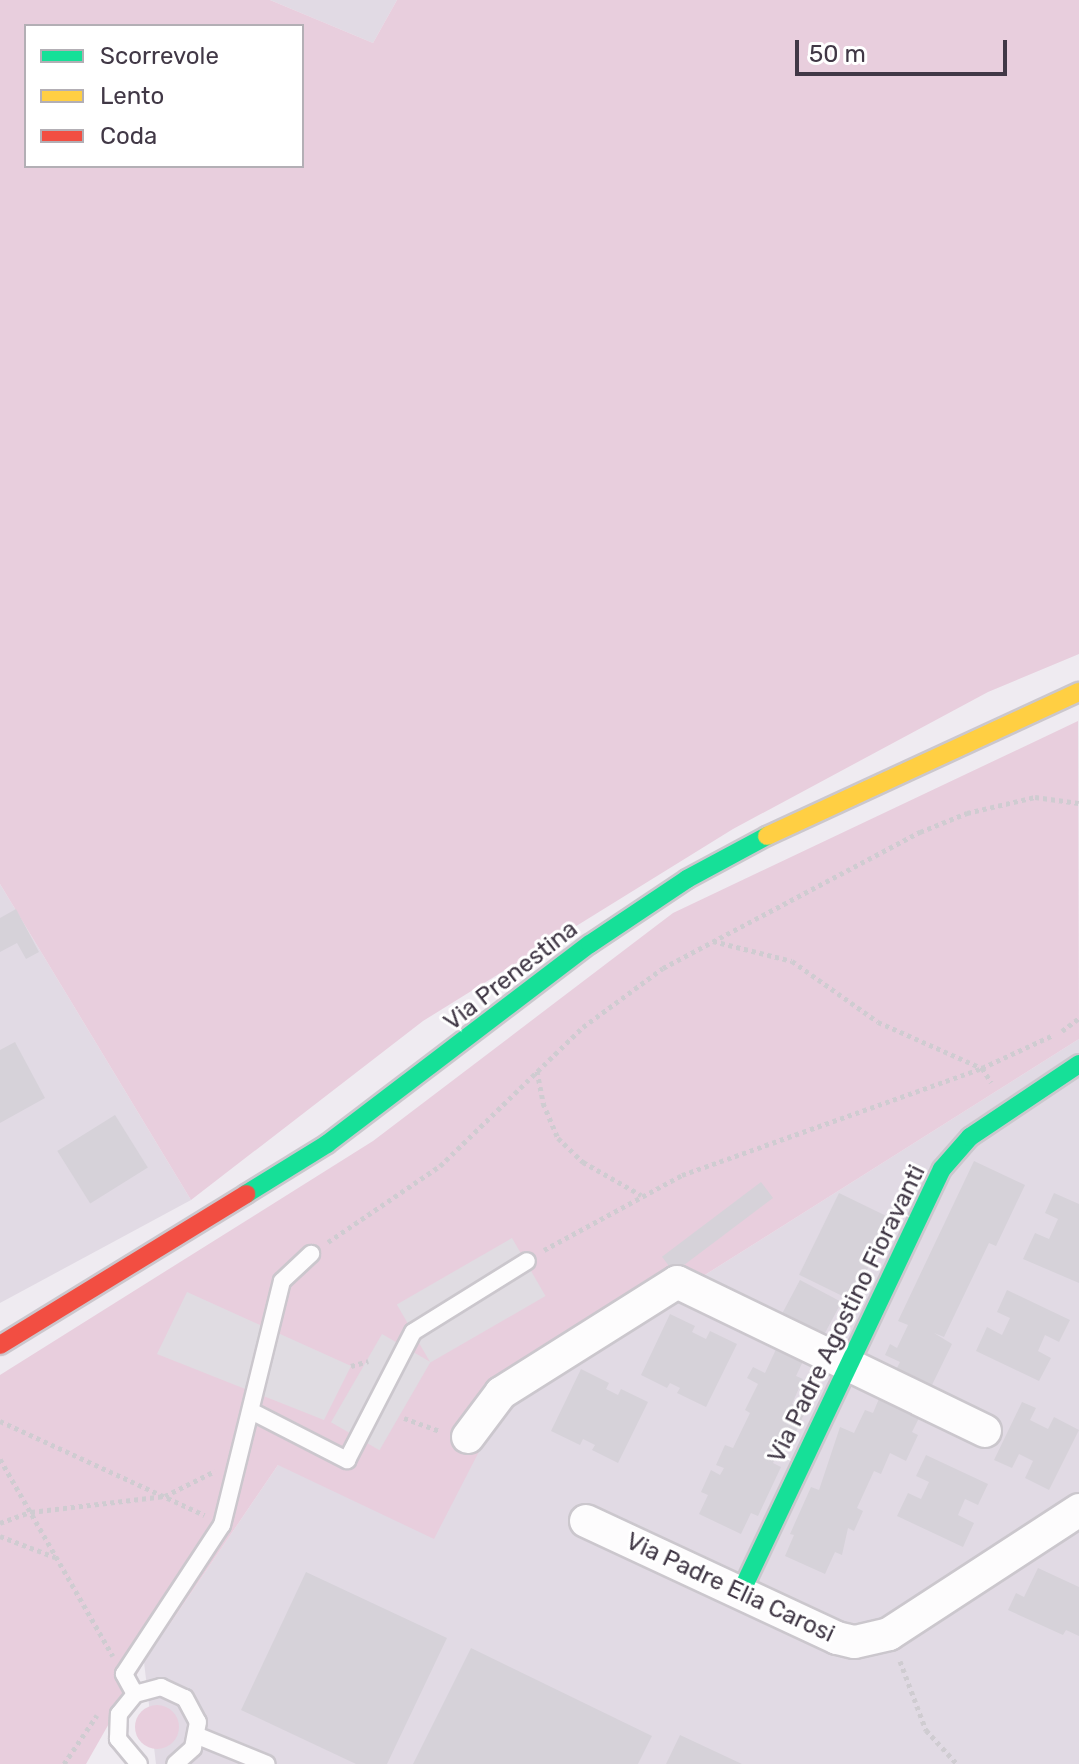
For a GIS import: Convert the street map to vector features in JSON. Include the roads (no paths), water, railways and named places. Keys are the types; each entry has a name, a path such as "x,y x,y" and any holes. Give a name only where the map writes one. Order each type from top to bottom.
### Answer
{"main road":[{"name":"Via Prenestina","path":"3,1337 356,1124 590,944 687,879 802,818 1079,692"},
{"name":"Via Padre Agostino Fioravanti","path":"741,1592 848,1362 956,1151 1079,1064"}],"street":[{"path":"468,1437 501,1393 677,1282 848,1362 985,1431"},
{"name":"Via Padre Elia Carosi","path":"586,1521 844,1640 869,1641 889,1634 1079,1510"}],"lane":[{"path":"135,1694 124,1674 222,1525 237,1459 253,1412 282,1281 311,1254"},
{"path":"253,1412 347,1460 413,1332 527,1261"},
{"path":"139,1764 119,1757 119,1714 135,1694 161,1687 185,1698 198,1722 198,1736 175,1764"},
{"path":"198,1736 267,1764"}]}
